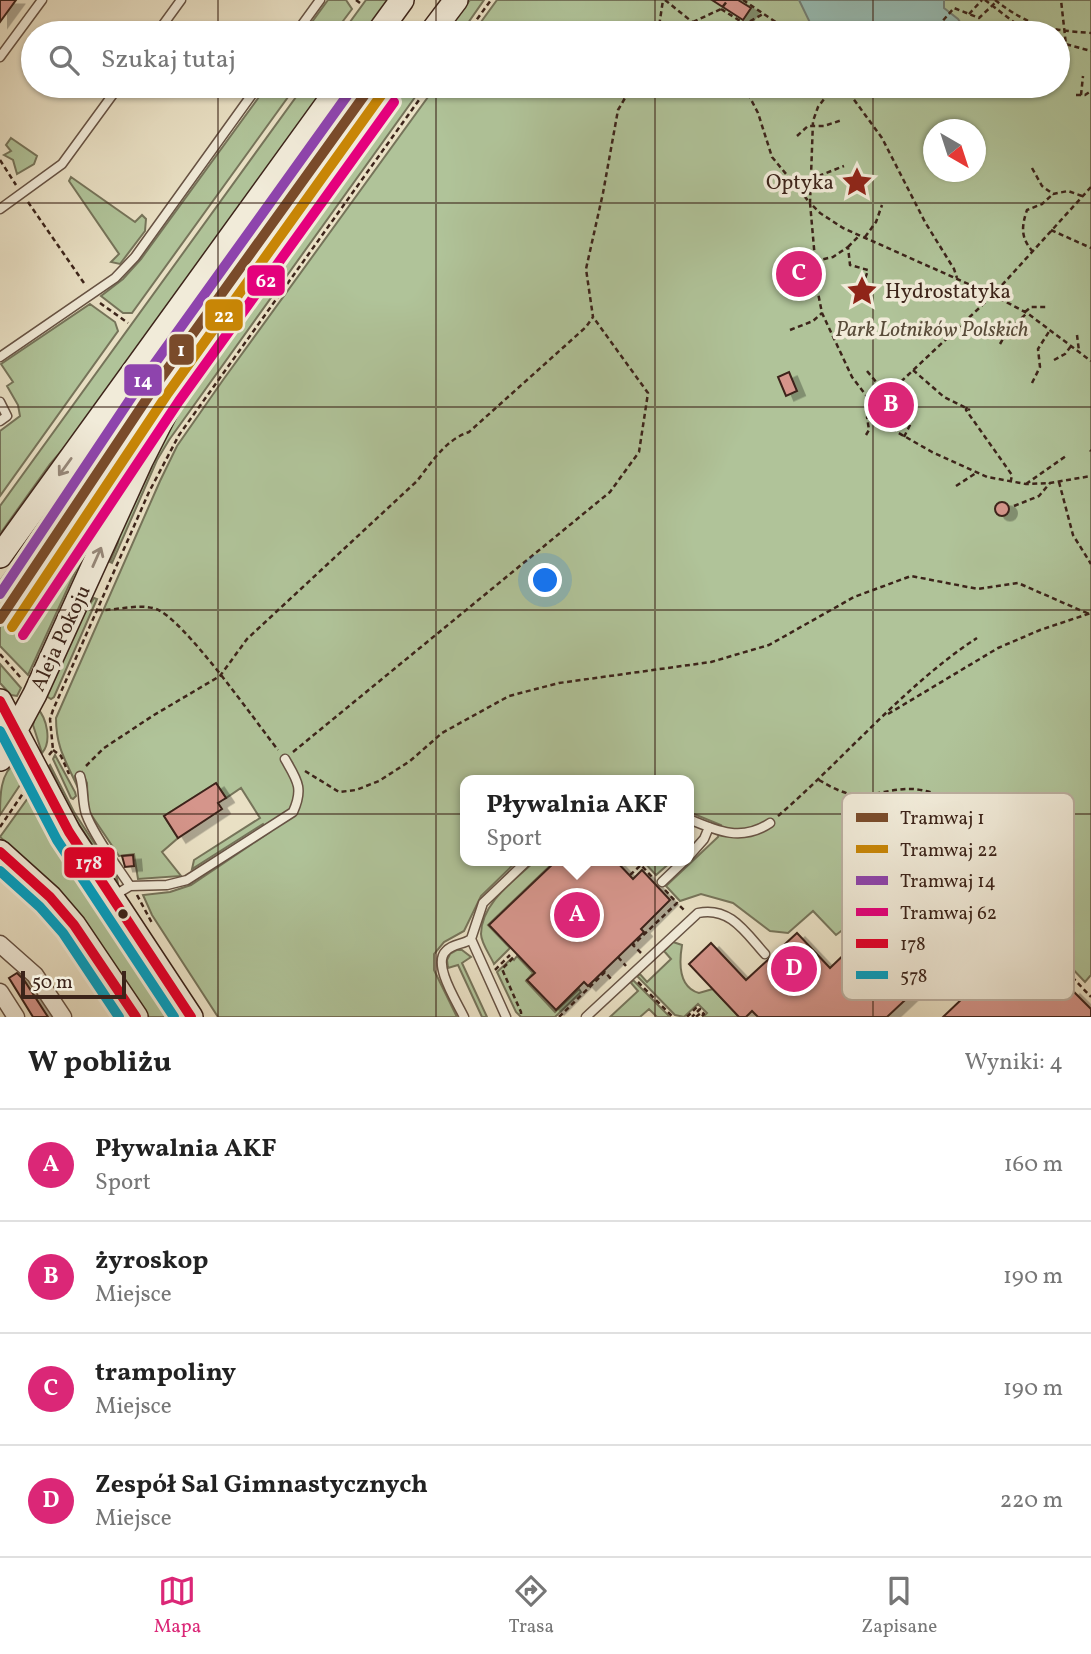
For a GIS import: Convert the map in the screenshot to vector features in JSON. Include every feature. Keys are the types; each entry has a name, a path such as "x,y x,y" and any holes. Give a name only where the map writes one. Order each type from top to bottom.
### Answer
{"main road":[{"path":"387,21 402,0"},
{"path":"440,21 456,0"},
{"path":"0,556 331,98"},
{"name":"Aleja Pokoju","path":"0,759 35,694 151,439 184,376 383,98"},
{"path":"0,701 54,806 121,892 191,1017"},
{"path":"0,852 50,897 74,925 136,1017"}],"street":[{"path":"0,944 35,975 63,1017"},
{"path":"0,992 16,1017"}],"lane":[{"path":"27,21 42,0"},
{"path":"166,21 181,0"},
{"path":"305,21 320,0"},
{"path":"0,57 21,28"},
{"path":"0,209 62,164 110,98"},
{"path":"0,357 115,278 135,257 249,98"},
{"path":"0,402 7,416 0,421"},
{"path":"80,776 82,799 88,818 121,892 187,880 293,812 300,797 297,780 285,759"},
{"path":"694,821 724,832 746,834 770,823"},
{"path":"694,850 704,839 709,827"},
{"path":"464,1017 440,961 446,950 471,939 483,903 522,866"},
{"path":"658,880 677,866"},
{"path":"586,1017 629,970 691,917 706,911 729,916 765,954"},
{"path":"471,939 506,1017"}],"path":[{"path":"476,21 491,0"},
{"path":"660,21 664,0 692,21"},
{"path":"695,21 721,9 728,0"},
{"path":"743,0 774,21"},
{"path":"969,15 983,0 1012,21"},
{"path":"943,21 954,8 979,18 996,0 1029,21"},
{"path":"1061,0 1064,21"},
{"path":"721,9 741,21"},
{"path":"751,21 764,14"},
{"path":"1070,32 1091,33"},
{"path":"1070,46 1091,51"},
{"path":"1081,95 1083,76"},
{"path":"1076,95 1091,91"},
{"path":"45,760 53,750 50,719 149,492 179,435 420,98"},
{"path":"285,759 610,492 639,452 648,393 593,317 586,269 618,110 625,98"},
{"path":"750,98 772,156 820,213 863,236 1026,312 1091,361"},
{"path":"825,98 818,107 812,125 810,176 818,293 822,313 852,377 885,420 904,437 976,473 1023,483 1059,482 1091,475"},
{"path":"854,98 886,145 925,222 958,276 957,279"},
{"path":"797,136 808,126 824,126 842,120"},
{"path":"0,160 18,187"},
{"path":"810,176 821,176 844,166"},
{"path":"1032,168 1042,186 1053,194"},
{"path":"866,435 869,430 867,417 875,408 993,295 1091,187"},
{"path":"1033,252 1023,240 1022,226 1027,210 1042,204 1053,194 1068,191 1082,196"},
{"path":"26,199 88,289"},
{"path":"815,261 833,257 863,236 876,222 882,205"},
{"path":"1051,230 1091,248"},
{"path":"848,247 850,265 868,270 863,285"},
{"path":"95,300 128,323"},
{"path":"1000,344 1007,332 1031,307 1048,307"},
{"path":"790,330 813,321 822,313"},
{"path":"80,776 86,765 104,748 220,676 247,639 417,481 440,451 458,436 469,432 586,327 593,317"},
{"path":"1032,383 1040,367 1038,349 1050,330"},
{"path":"1077,335 1079,351"},
{"path":"1054,360 1065,354 1071,346"},
{"path":"913,370 944,397 968,409 966,410 1012,475 1011,481"},
{"path":"867,372 887,395 885,420"},
{"path":"904,437 915,406"},
{"path":"1023,483 1066,456"},
{"path":"956,486 976,473"},
{"path":"1059,482 1073,535 1091,564"},
{"path":"1014,506 1039,496 1050,483"},
{"path":"97,610 151,607 160,611 197,645 285,759 339,792 356,790 379,781 410,761 442,733 509,696 559,683 711,663 734,657 769,645 854,597 911,576 978,589 1018,583 1090,613"},
{"path":"884,717 998,648 1090,613"},
{"path":"770,823 957,650 977,638"},
{"path":"0,654 24,681"},
{"path":"818,780 852,793"},
{"path":"0,827 30,783"},
{"path":"878,793 916,789 931,793"},
{"path":"630,875 640,866"},
{"path":"642,866 658,880"},
{"path":"121,892 157,932"},
{"path":"669,895 691,917"},
{"path":"559,1017 605,972 612,980 629,970 641,953 633,945 677,903"},
{"path":"494,970 511,957 502,969 521,1017"},
{"path":"618,957 673,1017"},
{"path":"1074,978 1091,996"},
{"path":"687,1017 697,1007 700,1009 696,1017"}],"green space":[{"path":"328,0 346,0 352,9 343,21 313,21"},
{"path":"366,0 393,0 377,21 351,21"},
{"path":"470,0 484,0 469,21 454,21"},
{"name":"Park Lotników Polskich","path":"497,0 1091,0 1091,975 1085,982 1074,970 1074,793 842,793 842,930 836,935 813,911 788,933 770,931 733,903 701,894 680,901 666,886 687,866 694,866 694,860 718,837 721,825 694,814 694,775 460,775 460,866 512,866 481,896 464,931 444,942 434,954 434,970 457,1017 218,1017 152,915 143,895 170,892 191,885 270,832 263,824 192,869 194,860 260,818 241,788 226,798 216,783 164,816 178,838 162,852 181,876 138,879 134,854 119,856 88,810 87,783 82,772 75,776 78,788 60,746 56,729 56,718 177,446 427,98 1070,98 1070,21 482,21"},
{"path":"258,98 287,98 132,313 123,313 101,296 123,279 141,259"},
{"path":"295,98 321,98 88,420 50,464 0,534 0,506"},
{"path":"340,98 347,98 146,377 0,598 0,581 82,467 114,412"},
{"path":"367,98 373,98 157,403 130,452 28,675 0,646 0,627 166,377"},
{"path":"396,98 414,98 169,440 157,460 112,563 110,562 121,526 189,383 310,212"},
{"path":"11,138 37,156 34,164 17,174 13,160 4,155 11,151 6,145"},
{"path":"71,177 135,222 142,215 146,219 145,231 120,264 111,262 119,254 69,181"},
{"path":"90,304 115,322 118,331 0,496 0,431 20,416 18,405 7,386 13,382 1,364"},
{"path":"94,598 97,599 51,699 43,694 75,627"},
{"path":"0,664 21,688 17,696 11,695 0,683"},
{"path":"37,708 47,730 47,743 42,753 33,725"},
{"path":"55,755 75,792 73,799 53,759"},
{"path":"16,763 20,764 26,776 0,815 4,779"},
{"path":"50,765 74,812 117,878 118,884 69,809"},
{"path":"33,791 50,825 176,1017 149,1017 94,936 47,879 0,837"},
{"path":"529,866 550,866 488,925 510,948 494,964 481,938 482,923 493,902"},
{"path":"648,866 666,866 656,875"},
{"path":"673,942 682,945 680,959 687,986 699,993 713,989 739,1017 703,1017 707,1013 698,1004 684,1017 675,1015 637,976 640,974 647,982 671,959 664,951"},
{"path":"462,950 471,957 462,963 487,1017 482,1017 458,965 448,968 447,960 450,954"},
{"path":"517,956 533,973 526,981 555,1012 579,989 581,992 555,1017 521,1017 497,972"},
{"path":"633,980 670,1017 657,1017 649,1009 640,1017 610,1017 638,991 631,983"}],"water":[{"path":"799,0 944,0 944,8 959,21 809,21"}],"building":[{"path":"0,0 16,0 0,22"},
{"path":"712,0 738,0 751,8 743,20"},
{"path":"789,372 797,391 786,396 778,377"},
{"path":"1002,502 1007,504 1007,514 1002,516 997,514 995,509 997,504"},
{"path":"216,783 226,798 218,803 222,809 178,838 164,816"},
{"path":"133,855 134,866 125,867 122,856"},
{"path":"551,866 621,866 633,879 642,870 670,900 641,929 644,932 588,986 584,982 556,1010 527,980 535,973 489,925"},
{"path":"797,933 830,968 842,956 842,1000 905,1000 887,1017 758,1017 752,1011 746,1017 739,1017 689,964 711,943 746,980"},
{"path":"17,973 48,1017 33,1017 9,978"},
{"path":"1074,992 1091,1009 1091,1017 943,1017 961,1000 1074,1000"}],"tram line":[{"name":"14","path":"0,594 145,377 345,98"},
{"name":"1","path":"0,619 156,385 362,98"},
{"name":"22","path":"12,627 168,393 379,98"},
{"name":"62","path":"23,635 179,401 394,102"}],"transit line":[{"name":"178","path":"0,701 69,832 191,1017"},
{"name":"578","path":"0,731 57,840 174,1017"},
{"name":"178","path":"0,852 50,897 74,925 136,1017"},
{"name":"578","path":"0,871 40,907 63,933 119,1017"}],"place":[{"name":"Optyka","path":"857,182"},
{"name":"trampoliny","path":"799,274"},
{"name":"Hydrostatyka","path":"862,291"},
{"name":"żyroskop","path":"891,405"},
{"name":"Pływalnia AKF","path":"577,915"},
{"name":"Zespół Sal Gimnastycznych","path":"794,969"}]}
